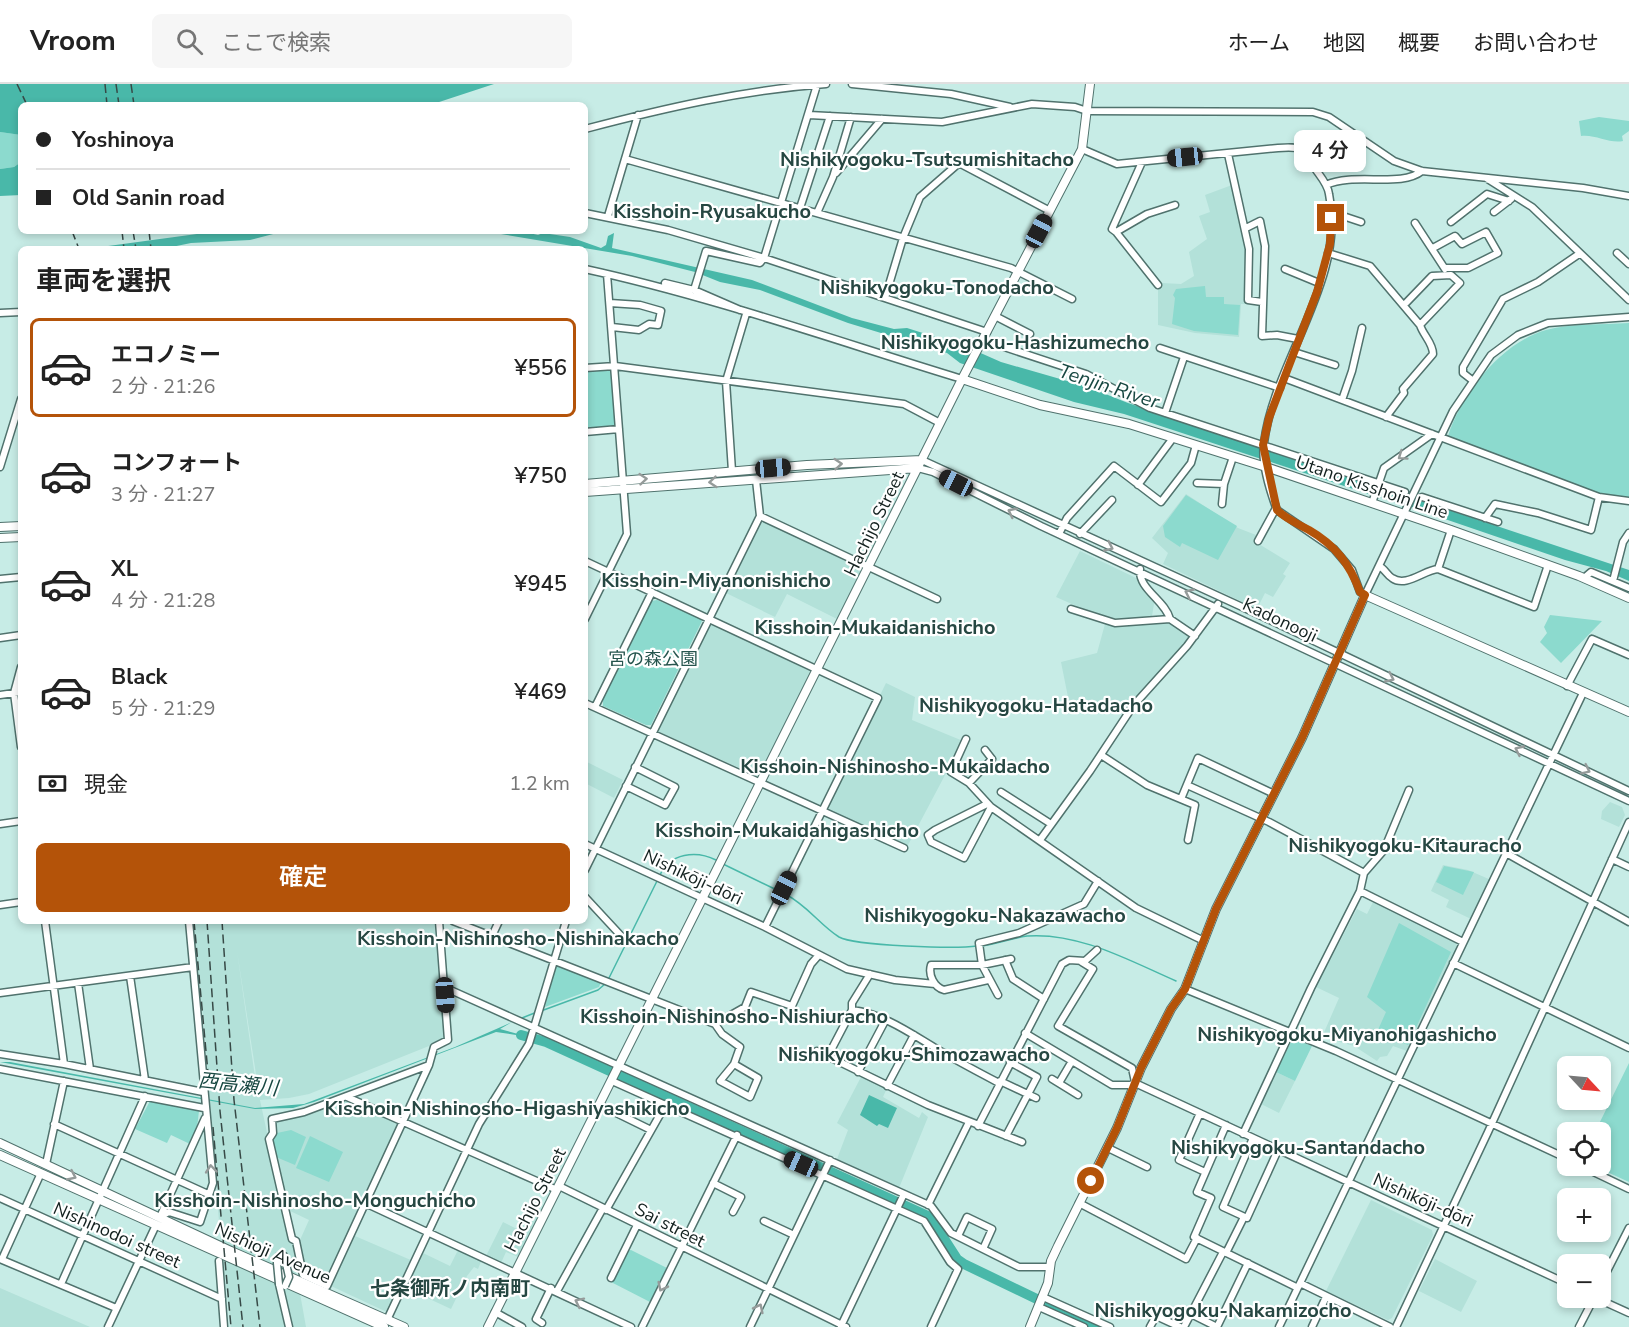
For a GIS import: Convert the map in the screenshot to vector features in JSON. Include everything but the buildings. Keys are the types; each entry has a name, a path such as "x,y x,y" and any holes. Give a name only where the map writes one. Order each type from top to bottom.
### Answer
{"main road":[{"name":"Hachijo Street","path":"488,1327 940,423 1082,149 1090,84"},
{"name":"Utano Kisshoin Line","path":"964,376 1040,405 1129,424 1373,500 1584,578 1629,598"},
{"path":"588,492 624,490 732,471 807,465 920,464"},
{"path":"588,484 623,480 756,480 920,464"},
{"path":"807,465 808,476"},
{"path":"755,470 756,480"},
{"path":"732,471 733,481"},
{"path":"0,527 18,526"},
{"path":"0,538 18,537"},
{"path":"1030,1327 1041,1301 1058,1246 1108,1148 1135,1083 1171,1009 1185,989 1216,909 1274,794 1336,663 1338,653 1365,595 1583,693 1628,710"},
{"name":"Nishioji Avenue","path":"0,1143 46,1164 101,1195"},
{"name":"Nishioji Avenue","path":"0,1155 101,1195 386,1324 404,1327"}],"street":[{"path":"588,128 638,115 761,89 826,84"},
{"path":"852,84 951,94 1013,108"},
{"path":"695,288 706,252 760,263 764,258 817,85"},
{"path":"809,115 942,122 1032,104 1088,108 1314,112 1329,117 1394,161 1422,171 1629,196"},
{"path":"608,216 638,115"},
{"path":"800,208 830,116"},
{"path":"817,213 833,177 851,117"},
{"path":"833,177 882,119"},
{"path":"1082,149 1109,162 1142,162 1301,147 1326,185 1332,234 1328,253 1280,388 1264,446 1276,508 1281,514 1323,538 1352,570 1360,592 1365,595 1440,437 1472,380 1501,347 1533,328 1571,320 1629,317"},
{"path":"1228,154 1249,249 1248,300 1262,302"},
{"path":"625,159 1018,272 1072,299"},
{"path":"1142,162 1112,229 1158,285"},
{"path":"885,298 903,238 920,197 959,163 1050,212"},
{"path":"1326,185 1375,177 1414,178 1422,171"},
{"path":"1485,178 1512,199"},
{"path":"1452,222 1487,194 1512,199 1532,207 1629,300"},
{"path":"1494,212 1512,199"},
{"path":"1116,232 1147,214 1175,205"},
{"path":"1331,212 1361,222"},
{"path":"588,213 608,216 764,258 885,298 983,338 1086,374 1150,408 1405,492"},
{"path":"1245,228 1260,221 1265,246 1262,336 1277,335 1298,339"},
{"path":"1415,223 1445,268 1446,276"},
{"path":"1433,248 1455,236 1462,244 1486,232 1498,253 1468,268 1445,268"},
{"path":"1328,253 1370,266 1420,325 1422,333 1432,346 1432,354 1403,389 1404,393 1386,417"},
{"path":"1617,253 1629,264"},
{"path":"1472,380 1463,373 1463,367 1503,299 1538,282 1579,254"},
{"path":"1285,269 1319,283"},
{"path":"588,270 692,295 744,313 964,376"},
{"path":"588,613 627,534 607,274"},
{"path":"630,279 635,276 695,288 736,306 744,313"},
{"path":"1404,305 1432,276 1451,276 1460,283 1420,325"},
{"path":"610,303 640,305 664,312 658,325 649,324 639,330 612,327"},
{"path":"0,313 18,312"},
{"path":"732,471 726,381 744,313"},
{"path":"995,316 1030,334"},
{"path":"1342,400 1352,371 1362,328"},
{"path":"1160,348 1280,388"},
{"path":"1294,352 1335,365"},
{"path":"1165,413 1184,357"},
{"path":"588,368 615,366 904,404 940,423"},
{"path":"1284,378 1599,497 1629,501"},
{"path":"0,467 18,409"},
{"path":"588,432 619,429"},
{"path":"1373,500 1384,468 1432,434"},
{"path":"1138,485 1173,438"},
{"path":"1059,534 1063,526 1114,466 1161,502 1191,463 1196,445"},
{"path":"1222,504 1224,484 1233,457"},
{"name":"Kadonooji","path":"920,464 1220,598 1629,791"},
{"name":"Kadonooji","path":"920,464 1059,534 1629,801"},
{"path":"588,864 760,516 756,480"},
{"path":"1197,483 1224,484"},
{"path":"1422,497 1498,522"},
{"path":"1485,518 1495,504 1538,513 1592,531 1599,497"},
{"path":"1080,534 1112,500"},
{"path":"1258,541 1276,508"},
{"path":"760,516 937,599"},
{"path":"1438,569 1450,530"},
{"path":"1614,579 1623,542 1629,533"},
{"path":"588,562 878,698 765,927"},
{"path":"1143,563 1140,571 1141,581 1167,609 1170,619"},
{"path":"1379,566 1385,569 1391,578 1403,582 1438,569 1534,607 1548,565"},
{"path":"1584,578 1591,572 1614,579 1629,588"},
{"path":"0,579 18,578"},
{"path":"595,707 652,592"},
{"path":"1040,840 1101,755 1132,706 1195,636 1220,598"},
{"path":"1071,609 1114,623 1170,619 1195,636"},
{"path":"0,638 18,635"},
{"path":"1567,686 1592,639 1629,655"},
{"path":"0,694 17,693"},
{"path":"1279,1327 1547,763 1583,693"},
{"path":"588,704 904,848"},
{"path":"1447,716 1452,707"},
{"path":"966,738 951,772 969,783 989,805 1136,908 1204,940"},
{"path":"969,783 992,759 985,750"},
{"path":"1101,755 1147,785 1195,805 1188,840"},
{"path":"1181,799 1198,758 1274,794"},
{"path":"626,786 665,805 675,787 635,767"},
{"path":"1187,785 1364,873"},
{"path":"1244,1134 1291,1031 1360,891 1364,873 1384,850 1409,790"},
{"path":"1001,792 1051,824"},
{"path":"989,805 964,858 932,842 928,835 989,805"},
{"path":"0,824 18,821"},
{"path":"1396,1327 1445,1226 1629,822"},
{"name":"Nishikōji-dōri","path":"588,845 765,927 847,969 895,980 934,984 944,990 988,980"},
{"path":"1506,853 1629,922"},
{"path":"1612,859 1629,867"},
{"path":"998,995 982,965 979,942 1019,933 1084,904 1098,881"},
{"path":"1360,891 1463,942"},
{"path":"588,900 623,938"},
{"path":"0,905 18,902"},
{"path":"45,924 64,1064"},
{"path":"158,1221 169,1212 200,1222 213,1183 204,1108 189,924"},
{"path":"429,1065 348,1097 304,1112 274,1116 272,1119 273,1134 270,1139 292,1239 296,1241 303,1275 327,1286 429,1065 434,1047 448,1040 446,988 439,924"},
{"path":"461,924 715,1024 722,1035 740,1047 734,1064 720,1081 750,1097 758,1078 734,1064"},
{"path":"492,936 498,924"},
{"path":"386,1324 479,1124 530,1042 565,924"},
{"path":"978,1126 1062,964 1069,960 1085,961 1097,950"},
{"path":"715,1024 745,1007 751,992 792,1006 811,964 818,956"},
{"path":"934,984 930,971 932,965 982,965 1008,959 1013,979 1044,999"},
{"path":"1025,1033 1112,1085 1130,1086 1135,1083 1132,1068 1058,1026 1093,969 1080,961"},
{"path":"1453,963 1629,1048"},
{"path":"0,993 193,967"},
{"path":"828,1056 852,1010 852,1003 870,974"},
{"path":"130,976 145,1080"},
{"path":"78,983 90,1069"},
{"path":"446,988 928,1205 943,1219 951,1233 1019,1267 1050,1267"},
{"path":"1185,989 1291,1031 1557,1154"},
{"path":"852,1010 864,1011 902,1026 999,1082 1029,1093 1036,1098"},
{"path":"858,1072 885,1021"},
{"path":"887,1086 914,1035"},
{"path":"817,1051 887,1086 978,1126 1022,1142"},
{"path":"0,1054 64,1064 203,1092"},
{"path":"1059,1083 1072,1061"},
{"path":"1006,1136 1037,1077 1010,1062"},
{"path":"0,1069 204,1108"},
{"path":"1052,1079 1078,1095"},
{"path":"46,1164 64,1081"},
{"path":"612,1081 924,1221 950,1262 958,1269 931,1327"},
{"name":"Nishikōji-dōri","path":"1135,1083 1557,1279"},
{"path":"61,1284 145,1096"},
{"name":"Sai street","path":"348,1097 604,1209 768,1290"},
{"path":"542,1323 536,1319 666,1104"},
{"path":"600,1105 651,1130"},
{"path":"1200,1113 1179,1160 1205,1172"},
{"path":"108,1327 205,1118"},
{"path":"928,1205 969,1122"},
{"path":"54,1124 208,1194"},
{"path":"1226,1125 1197,1192 1211,1198 1194,1237 1390,1327"},
{"path":"642,1327 736,1135"},
{"path":"1253,1138 1223,1207 1246,1218 1278,1150"},
{"path":"1108,1148 1147,1167"},
{"path":"750,1327 830,1160"},
{"path":"41,1173 1,1259 116,1308"},
{"path":"1602,1176 1629,1189"},
{"path":"713,1183 741,1197 733,1212"},
{"path":"768,1290 843,1326 904,1194"},
{"name":"Nishinodoi street","path":"0,1198 222,1299"},
{"path":"365,1203 631,1327"},
{"path":"1079,1203 1186,1259 1197,1238"},
{"path":"1150,1327 1156,1316 1182,1327 1244,1216"},
{"path":"958,1236 967,1217 992,1229 983,1249"},
{"path":"764,1221 794,1235"},
{"path":"611,1278 637,1225"},
{"path":"1611,1263 1629,1228"},
{"path":"282,1285 289,1277 284,1257 279,1256 277,1263 282,1285 281,1295 289,1327"},
{"path":"219,1261 224,1327"},
{"path":"1191,1314 1216,1327 1248,1263"},
{"path":"1312,1327 1326,1297"},
{"path":"1041,1301 1084,1327"},
{"path":"1041,1301 1110,1327"},
{"path":"1611,1305 1629,1313"},
{"path":"1579,1327 1589,1308"},
{"path":"495,1312 521,1327"}],"shaded area":[{"path":"0,84 494,84 439,102 18,102 18,135 0,132"},
{"path":"18,164 18,195 0,196 0,169"},
{"path":"1232,185 1245,242 1246,304 1241,304 1239,337 1195,333 1158,325 1158,290 1162,283 1181,284 1194,276 1189,252 1207,239 1199,216 1210,212 1205,195"},
{"path":"614,233 612,248 752,280 852,318 894,329 907,328 967,347 1001,362 1088,387 1128,403 1629,570 1629,581 1606,571 1565,560 1439,517 1433,512 1399,504 1124,414 1074,402 960,363 947,353 848,323 760,290 720,282 695,272 632,256 588,249 588,246 572,246 501,234 550,234 570,237 601,248 606,245 608,236"},
{"path":"197,234 273,234 250,240 191,243 176,246 108,246"},
{"path":"1186,494 1238,528 1256,535 1254,541 1290,563 1283,574 1286,576 1273,597 1265,593 1257,609 1163,564 1168,553 1152,538"},
{"path":"763,520 860,567 861,570 837,619 787,594 775,617 724,592 759,522"},
{"path":"1080,551 1136,578 1155,598 1152,616 1122,621 1101,617 1056,597"},
{"path":"1166,621 1192,636 1131,704 1089,706 1071,712 1061,662 1097,653 1105,624 1124,625"},
{"path":"709,623 812,672 760,777 657,731"},
{"path":"886,683 915,697 912,720 963,741 907,847 825,808"},
{"path":"588,762 623,780 614,798 588,785"},
{"path":"1610,802 1622,807 1625,815 1619,827 1601,819 1602,811"},
{"path":"1443,865 1468,870 1491,880 1471,919 1446,907 1449,900 1431,891"},
{"path":"1373,902 1456,943 1457,947 1407,1051 1393,1046 1387,1056 1380,1057 1377,1061 1354,1046 1322,1037 1339,998 1316,987 1357,909 1367,914"},
{"path":"192,924 434,924 447,1034 444,1040 309,1094 289,1098 260,1100 237,951 255,1077 282,1202 295,1243 299,1270 296,1271 306,1327 231,1327 220,1235 204,1024"},
{"path":"512,1022 500,1029 529,1037 496,1032 314,1102 293,1108 255,1109 0,1062 255,1108 304,1104 455,1047"},
{"path":"1276,1072 1295,1081 1279,1113 1261,1104"},
{"path":"861,1077 887,1088 883,1097 919,1118 922,1112 928,1117 899,1188 837,1159 848,1130 837,1123"},
{"path":"869,1095 897,1108 888,1128 879,1124 877,1126 860,1115"},
{"path":"344,1099 398,1123 399,1126 326,1283 306,1274 300,1240 309,1220 288,1210 272,1140 276,1134 275,1120"},
{"path":"1371,1200 1432,1230 1433,1235 1392,1318 1388,1320 1326,1291"},
{"path":"526,1211 538,1218 518,1257 506,1252 501,1263 486,1256 503,1222 517,1229"},
{"path":"355,1236 413,1261 389,1313 331,1286"},
{"path":"459,1248 482,1259 478,1269 474,1267 467,1276 451,1309 406,1288 423,1253 450,1266"},
{"path":"1435,1259 1477,1281 1461,1312 1419,1291"},
{"path":"0,1288 90,1327 0,1327"}],"green space":[{"path":"1599,117 1629,121 1629,131 1622,136 1623,141 1581,136 1579,121"},
{"path":"0,132 18,135 18,164 0,169"},
{"path":"1205,286 1206,297 1224,297 1224,304 1240,305 1238,335 1194,331 1172,324 1175,298 1173,295 1176,289"},
{"path":"1629,323 1629,498 1600,494 1448,436 1454,420 1473,387 1499,358 1514,346 1529,337 1556,328"},
{"path":"611,370 615,427 588,429 588,372"},
{"path":"1186,495 1237,526 1218,560 1182,543 1180,547 1165,537 1163,526"},
{"name":"宮の森公園","path":"657,600 702,621 651,725 646,725 603,706 603,697 651,601"},
{"path":"1550,615 1602,621 1561,663 1540,642 1547,633 1544,627"},
{"path":"1444,866 1474,872 1463,895 1436,882"},
{"path":"1399,923 1451,952 1408,1045 1377,1032 1386,1012 1367,997"},
{"path":"559,965 601,982 599,987 545,1007 556,966"},
{"path":"1297,1040 1312,1046 1295,1081 1276,1072 1291,1042"},
{"path":"1629,1063 1629,1182 1611,1174 1611,1122 1600,1122 1606,1110 1611,1110 1611,1100"},
{"path":"150,1101 199,1111 197,1128 190,1144 171,1135 167,1143 135,1129"},
{"path":"291,1130 306,1137 295,1165 276,1157 273,1141 277,1133"},
{"path":"310,1136 343,1152 329,1182 296,1168"},
{"path":"631,1250 667,1268 650,1302 611,1282 627,1251"}],"waterway":[{"path":"660,875 670,862 684,856 700,855 716,860"},
{"path":"723,864 781,892"},
{"path":"608,980 658,879"},
{"path":"785,894 832,932 849,940 906,946 977,946"},
{"path":"982,946 1027,936 1066,939 1104,950 1176,981"},
{"path":"541,1011 598,990 605,984"},
{"path":"522,1018 537,1012"},
{"path":"521,1035 546,1042 930,1217 957,1259 964,1264 1095,1327"}],"railway":[{"path":"17,84 26,102"},
{"path":"105,84 107,102"},
{"path":"116,84 119,102"},
{"path":"131,84 134,102"},
{"path":"73,234 78,246"},
{"path":"122,234 124,246"},
{"path":"134,234 136,246"},
{"path":"149,234 151,246"},
{"path":"194,924 208,1073"},
{"path":"207,924 220,1111 243,1327"},
{"path":"222,924 234,1100 260,1327"},
{"path":"213,1127 231,1327"}],"district":[{"name":"Nishikyogoku-Tsutsumishitacho","path":"927,159"},
{"name":"Kisshoin-Ryusakucho","path":"712,211"},
{"name":"Nishikyogoku-Tonodacho","path":"937,287"},
{"name":"Nishikyogoku-Hashizumecho","path":"1015,342"},
{"name":"Kisshoin-Miyanonishicho","path":"716,580"},
{"name":"Kisshoin-Mukaidanishicho","path":"875,627"},
{"name":"Nishikyogoku-Hatadacho","path":"1036,705"},
{"name":"Kisshoin-Nishinosho-Mukaidacho","path":"895,766"},
{"name":"Kisshoin-Mukaidahigashicho","path":"787,830"},
{"name":"Nishikyogoku-Kitauracho","path":"1405,845"},
{"name":"Nishikyogoku-Nakazawacho","path":"995,915"},
{"name":"Kisshoin-Nishinosho-Nishinakacho","path":"518,938"},
{"name":"Kisshoin-Nishinosho-Nishiuracho","path":"734,1016"},
{"name":"Nishikyogoku-Miyanohigashicho","path":"1347,1034"},
{"name":"Nishikyogoku-Shimozawacho","path":"914,1054"},
{"name":"Kisshoin-Nishinosho-Higashiyashikicho","path":"507,1108"},
{"name":"Nishikyogoku-Santandacho","path":"1298,1147"},
{"name":"Kisshoin-Nishinosho-Monguchicho","path":"315,1200"},
{"name":"七条御所ノ内南町","path":"450,1288"},
{"name":"Nishikyogoku-Nakamizocho","path":"1223,1310"}],"route":[{"path":"1091,1181 1117,1128 1141,1068 1171,1009 1185,989 1224,891 1302,738 1365,595 1360,592 1352,570 1345,560 1323,538 1277,510 1263,445 1269,418 1317,292 1332,234 1331,218"}],"water label":[{"name":"Tenjin River","path":"1109,386"},
{"name":"西高瀬川","path":"238,1084"}]}
